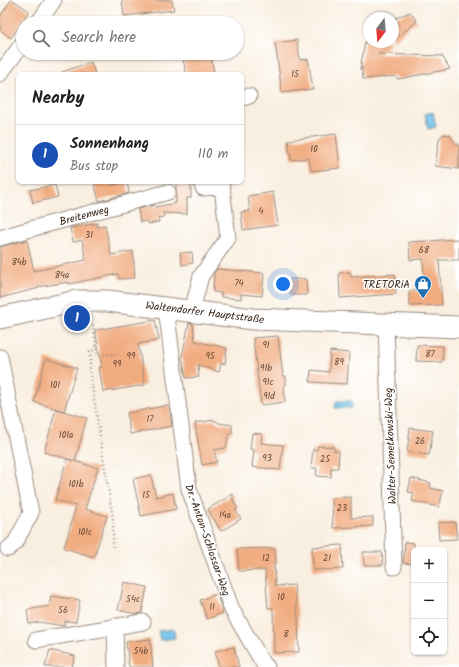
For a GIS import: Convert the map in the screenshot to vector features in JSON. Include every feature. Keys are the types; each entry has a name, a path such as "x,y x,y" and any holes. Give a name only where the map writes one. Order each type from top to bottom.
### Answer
{"main road":[{"name":"Waltendorfer Hauptstraße","path":"0,318 77,301 108,301 254,319 459,327"}],"street":[{"path":"43,16 54,0"},
{"path":"0,74 16,52"},
{"path":"192,311 201,276 228,238 222,187 202,188 201,184"},
{"name":"Breitenweg","path":"0,238 168,192"},
{"name":"Dr.-Anton-Schlossar-Weg","path":"166,308 189,489 232,610 263,663 267,667"},
{"name":"Walter-Semetkowski-Weg","path":"386,324 394,567"},
{"path":"0,357 31,513 15,543 8,549"},
{"path":"36,640 143,622"},
{"path":"115,626 116,667"}],"path":[{"path":"93,325 98,355 118,354"},
{"path":"97,348 90,352 90,374 113,519 113,547"}],"water":[{"path":"433,112 436,127 428,129 425,114"},
{"path":"336,401 352,401 352,408 335,408"},
{"path":"174,629 175,638 160,640 158,631"}],"building":[{"path":"11,0 29,11 26,16 16,16 16,30 11,38 0,30 0,17"},
{"path":"122,0 172,0 174,10 124,16"},
{"path":"410,12 417,21 399,36 399,17"},
{"path":"297,40 300,60 308,59 313,89 282,93 275,43"},
{"path":"364,48 385,48 378,54 442,56 450,69 398,79 395,76 363,79 362,67 360,70"},
{"path":"183,60 212,60 214,72 186,72"},
{"path":"91,62 94,72 62,72"},
{"path":"336,134 340,168 311,171 309,158 291,160 288,140"},
{"path":"443,134 450,135 456,144 459,144 459,169 435,166 439,139"},
{"path":"95,184 127,184 129,193 99,201"},
{"path":"176,184 191,184 191,198 187,198 187,214 163,213 164,217 158,218 159,222 148,224 147,221 140,222 138,209 155,205 155,207 176,203"},
{"path":"55,185 58,197 33,203 30,190"},
{"path":"273,192 278,225 243,230 241,212 250,211 248,196"},
{"path":"97,223 97,227 105,225 111,255 133,251 135,278 119,279 118,274 69,284 68,282 38,287 39,288 0,298 0,247 27,240 34,271 86,260 82,240 73,242 70,228"},
{"path":"459,239 459,260 439,260 442,305 410,306 409,291 425,290 423,259 410,260 409,242"},
{"path":"192,252 193,263 182,265 180,253"},
{"path":"217,269 264,273 262,296 241,294 241,299 221,297 221,293 213,292 214,273"},
{"path":"350,272 351,277 395,274 396,294 340,298 339,273"},
{"path":"290,279 306,279 307,295 290,295"},
{"path":"155,320 159,340 138,344 145,385 103,392 99,367 102,367 95,330"},
{"path":"189,323 193,324 195,341 227,348 225,364 221,363 219,372 198,365 199,377 186,378 182,357"},
{"path":"278,336 283,376 286,376 286,385 284,385 285,402 261,405 253,338"},
{"path":"417,345 443,346 442,362 416,361"},
{"path":"330,351 349,353 347,384 310,382 311,370 329,372"},
{"path":"46,359 77,368 64,411 34,402"},
{"path":"169,405 172,426 130,434 127,413"},
{"path":"56,409 87,418 75,461 44,452"},
{"path":"214,420 219,423 232,425 232,433 229,433 226,448 214,450 217,462 202,465 195,423"},
{"path":"410,428 433,431 429,455 407,452"},
{"path":"252,433 262,434 261,443 283,445 280,470 252,467 254,450 250,449"},
{"path":"318,446 334,447 334,451 339,451 338,468 331,468 331,477 316,476 317,468 311,468 313,449 317,450"},
{"path":"67,459 98,468 85,509 107,516 94,557 64,548 76,506 55,500"},
{"path":"151,475 156,497 173,493 176,509 141,516 133,479"},
{"path":"411,478 431,483 430,488 443,491 439,507 412,501 414,493 408,492"},
{"path":"233,494 233,501 238,508 235,510 241,519 221,531 208,509"},
{"path":"351,497 351,518 373,517 373,526 333,528 332,498"},
{"path":"455,522 457,539 439,540 438,523"},
{"path":"405,542 414,543 414,547 411,547 411,564 403,563"},
{"path":"342,545 343,569 313,570 312,547"},
{"path":"275,548 275,586 294,585 298,616 299,652 274,653 273,608 268,608 265,570 239,571 237,549"},
{"path":"363,552 382,552 383,565 364,565"},
{"path":"124,582 147,587 142,613 136,614 118,610"},
{"path":"217,594 223,613 207,619 200,600"},
{"path":"51,596 80,600 76,622 65,621 64,626 39,622 29,624 27,610 49,606"},
{"path":"150,639 153,667 129,667 126,642"},
{"path":"234,647 239,667 219,667 215,651"},
{"path":"50,650 75,656 72,667 45,667"}],"place":[{"name":"TRETORiA","path":"423,299"},
{"name":"Sonnenhang","path":"77,318"}]}
